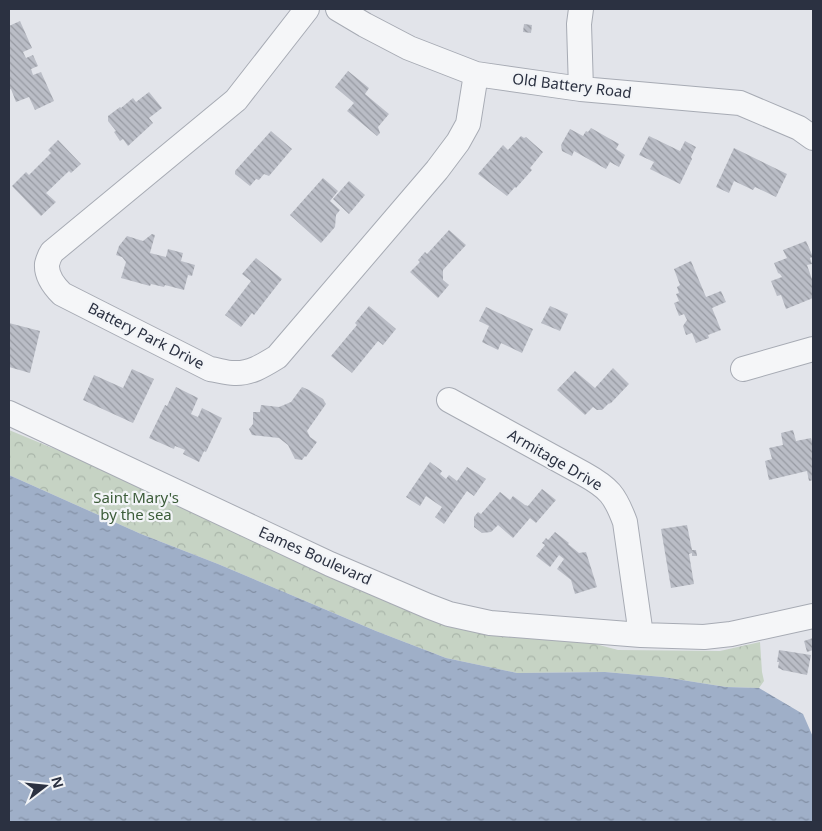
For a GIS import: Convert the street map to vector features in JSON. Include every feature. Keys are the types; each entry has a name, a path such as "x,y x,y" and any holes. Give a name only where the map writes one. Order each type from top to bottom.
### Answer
{"street":[{"name":"Battery Park Drive","path":"307,9 236,100 52,252 47,263 48,273 53,285 62,294 210,369 234,374 252,371 266,364 284,349 437,170 458,142 468,124 476,74"},
{"name":"Old Battery Road","path":"338,9 409,48 476,74 581,89 740,103 799,128 813,138"},
{"path":"581,9 579,24 581,89"},
{"path":"743,369 813,349"},
{"name":"Armitage Drive","path":"449,400 584,474 601,484 612,494 625,522 641,635"},
{"name":"Eames Boulevard","path":"9,413 330,564 449,614 490,623 641,635 704,636 731,634 813,616"}],"green space":[{"name":"Saint Mary's by the sea","path":"9,430 109,469 329,567 588,642 618,650 720,651 760,642 764,681 759,688 726,687 663,677 605,672 517,673 446,658 141,534 9,475"}],"water":[{"path":"9,475 141,534 446,658 517,673 605,672 663,677 726,687 759,688 803,714 813,737 813,822 9,822"}],"building":[{"path":"20,21 32,48 23,52 26,58 33,55 38,66 31,69 33,75 41,72 54,101 35,110 29,97 16,102 11,89 9,90 9,26"},
{"path":"524,24 532,25 531,33 523,32"},
{"path":"348,71 369,88 365,94 389,114 378,127 380,133 377,136 347,111 354,103 335,87"},
{"path":"149,92 162,108 149,118 153,123 128,146 123,139 120,141 114,132 116,131 108,121 108,116 133,98 136,102"},
{"path":"591,128 619,144 616,149 625,155 619,167 610,162 606,169 574,151 572,156 562,151 561,145 570,129 583,136"},
{"path":"271,131 292,149 269,176 264,174 250,186 235,174 235,171"},
{"path":"521,136 526,137 543,152 530,168 532,170 507,196 478,174 503,145 508,150"},
{"path":"649,136 680,151 685,141 696,147 680,184 650,169 654,162 639,155"},
{"path":"58,140 81,164 71,173 69,171 46,193 56,202 41,216 12,186 26,172 29,175 51,153 48,150"},
{"path":"734,148 787,174 776,197 755,187 753,190 734,181 729,193 716,187"},
{"path":"323,178 338,191 330,201 340,210 336,215 335,227 321,243 290,215"},
{"path":"349,181 365,195 349,214 333,199"},
{"path":"449,230 466,245 443,270 443,280 449,285 438,298 410,272 420,262 418,260 425,252 427,254"},
{"path":"152,234 155,235 150,253 166,257 168,249 183,253 181,261 195,265 192,276 188,275 184,290 165,285 164,287 151,284 150,286 121,278 126,262 122,257 116,255 119,246 127,236 143,241"},
{"path":"806,241 813,257 810,258 812,264 807,265 813,282 813,298 786,309 781,295 777,296 771,281 782,277 774,263 787,258 783,250"},
{"path":"256,258 282,279 254,315 252,313 241,327 225,315 251,281 242,274"},
{"path":"691,261 706,297 721,291 726,302 712,308 721,330 708,335 709,338 696,343 692,333 686,335 683,326 687,320 684,314 679,316 674,303 679,301 676,294 679,293 677,287 680,285 674,269"},
{"path":"369,306 396,329 383,345 378,341 352,373 331,356 357,325 355,323"},
{"path":"550,306 568,314 560,331 541,323"},
{"path":"486,307 533,329 522,353 501,343 498,350 482,342 489,326 479,321"},
{"path":"9,323 40,331 30,373 9,367"},
{"path":"613,368 629,384 602,410 597,410 593,407 585,415 557,390 575,371 595,388"},
{"path":"132,369 154,379 133,423 83,400 94,375 123,388"},
{"path":"176,387 198,398 191,414 198,417 202,408 222,418 206,452 204,451 199,462 183,454 185,450 175,446 174,449 149,438"},
{"path":"302,387 323,399 326,404 307,431 310,437 317,442 302,460 295,459 288,445 279,438 252,435 249,429 253,424 253,412 260,412 261,405 279,407 291,402"},
{"path":"793,430 796,441 811,438 813,445 813,480 809,481 807,471 769,480 765,461 772,459 769,448 783,445 781,433"},
{"path":"430,462 442,471 440,474 446,479 449,475 457,481 467,467 486,479 474,496 467,491 444,524 435,517 442,507 426,496 420,506 406,497"},
{"path":"542,489 556,500 536,523 530,518 513,538 498,525 491,532 482,533 474,527 474,517 478,512 481,514 500,492 510,500 513,496 528,506"},
{"path":"687,525 692,550 696,550 697,556 692,556 692,553 689,554 694,584 671,588 661,529"},
{"path":"555,532 579,553 586,552 597,587 575,594 571,580 557,569 564,559 559,555 550,567 536,556 545,545 542,543 546,538 548,540"},
{"path":"813,638 813,650 807,652 804,641"},
{"path":"779,650 811,655 807,675 778,668"}]}
